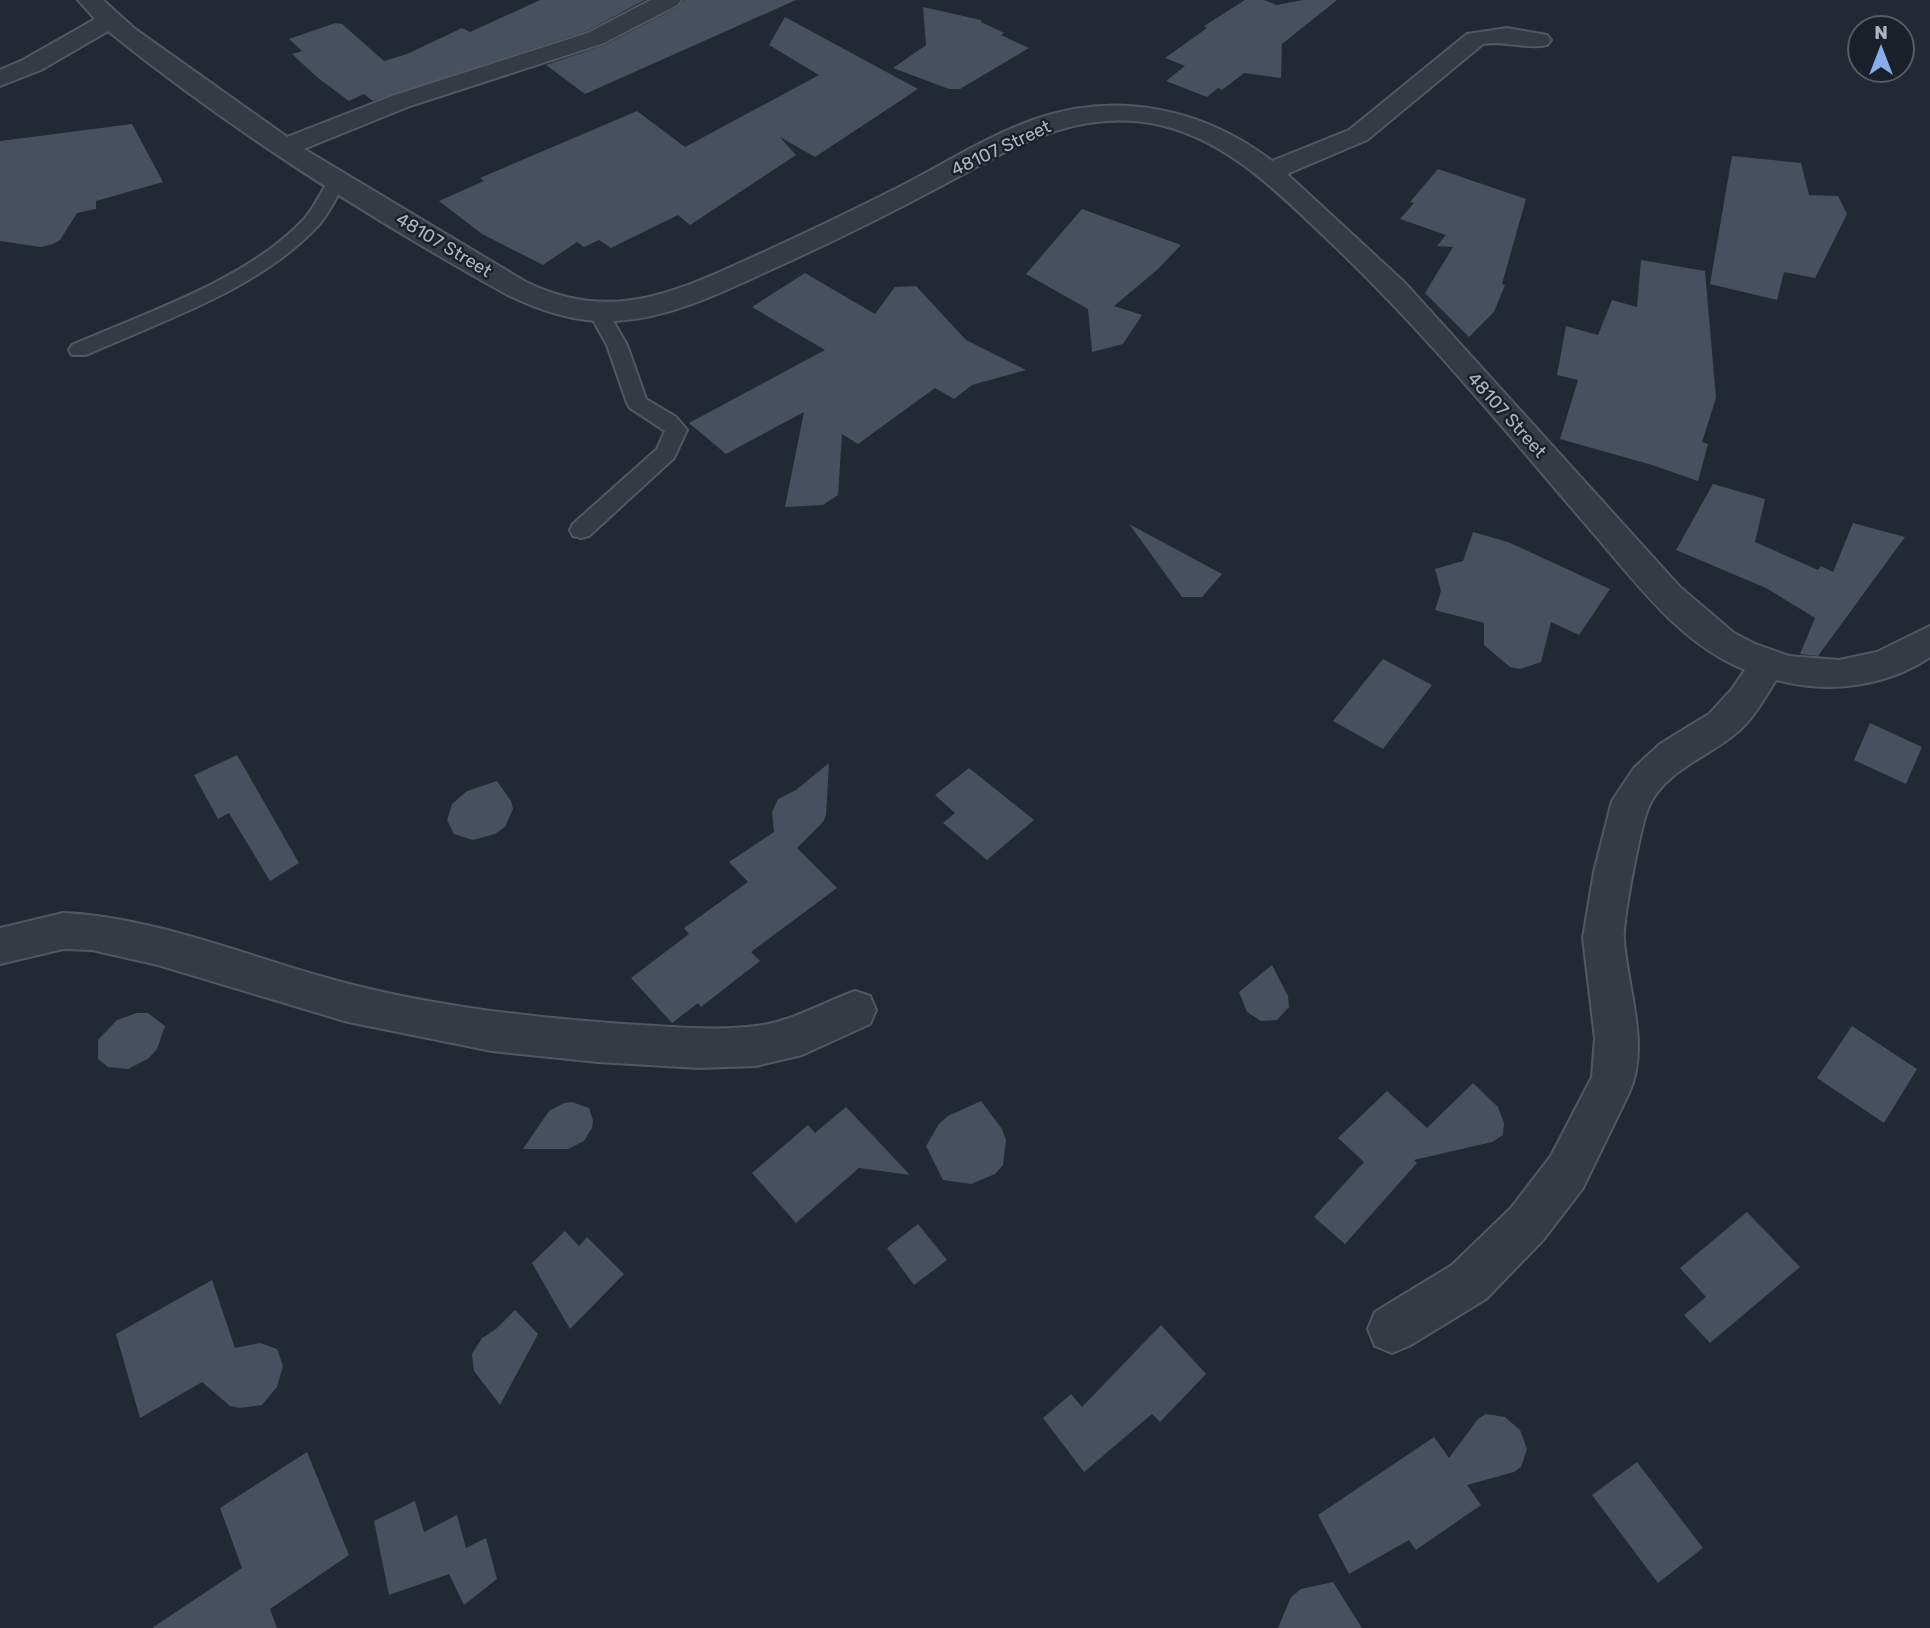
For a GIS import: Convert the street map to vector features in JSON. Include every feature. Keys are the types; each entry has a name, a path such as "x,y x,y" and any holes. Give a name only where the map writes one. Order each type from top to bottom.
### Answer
{"street":[{"path":"285,147 401,101 596,38 669,0"},
{"path":"0,79 32,65 99,11"},
{"name":"48107 Street","path":"99,11 213,99 337,181 517,289 550,304 578,310 618,312 658,306 694,295 802,246 1008,140 1081,114 1119,112 1185,123 1214,136 1269,172 1373,265 1677,604 1711,636 1744,656 1796,672 1838,675 1884,666 1930,639"},
{"path":"1269,172 1358,135 1475,39 1490,34 1509,34 1539,40"},
{"path":"1392,1329 1469,1282 1527,1224 1567,1172 1614,1079 1615,1038 1603,938 1614,872 1632,801 1647,779 1673,755 1722,724 1745,699 1769,663"},
{"path":"0,946 63,931 92,932 158,947 348,1003 492,1031 598,1042 699,1048 757,1046 802,1035 855,1010"}],"lane":[{"path":"79,350 198,295 293,240 313,220 337,181"},
{"path":"581,530 666,453 676,430 669,422 637,403 621,350 598,311"}],"building":[{"path":"540,0 645,0 587,31 373,101 364,94 349,101 292,54 302,51 289,39 335,23 342,24 384,61 407,54 462,28 470,32"},
{"path":"684,0 796,0 585,94 546,65 605,45 678,7"},
{"path":"1245,0 1264,0 1277,5 1303,0 1337,0 1282,44 1281,78 1244,73 1222,90 1218,88 1207,97 1166,81 1185,66 1165,58 1207,28 1204,26"},
{"path":"923,7 981,20 1004,33 1001,35 1029,48 960,89 949,89 893,68 926,45"},
{"path":"785,17 918,89 815,157 780,137 796,155 690,225 678,215 611,248 599,240 584,247 577,242 543,265 482,234 439,201 484,181 480,178 637,111 685,147 819,75 769,45"},
{"path":"132,124 163,182 96,201 96,209 77,213 60,240 53,244 41,247 0,241 0,141"},
{"path":"1732,156 1801,163 1809,195 1838,196 1847,214 1815,278 1784,272 1777,300 1710,284"},
{"path":"1438,169 1526,199 1502,284 1505,285 1494,312 1469,337 1425,293 1453,247 1437,246 1446,235 1400,219 1414,203 1410,202"},
{"path":"1082,209 1181,245 1157,270 1114,306 1142,315 1123,344 1092,352 1088,309 1026,274"},
{"path":"1641,260 1705,271 1716,398 1702,442 1708,444 1698,481 1560,439 1578,380 1557,375 1566,326 1598,335 1612,300 1637,307"},
{"path":"805,273 875,314 895,287 916,286 966,340 1026,370 972,385 954,399 935,388 858,444 842,434 838,495 823,505 785,507 804,412 726,454 689,423 825,350 752,307"},
{"path":"1713,484 1765,499 1755,542 1818,570 1821,566 1833,572 1853,523 1905,537 1818,656 1800,654 1815,618 1766,588 1676,550"},
{"path":"1129,524 1222,574 1202,597 1182,597"},
{"path":"1473,532 1508,542 1610,589 1579,635 1551,622 1541,662 1520,669 1510,667 1484,645 1484,623 1435,610 1441,591 1435,569 1463,561"},
{"path":"1383,659 1432,685 1383,749 1333,721"},
{"path":"1870,723 1922,747 1906,784 1854,760"},
{"path":"237,755 299,863 270,881 229,813 218,819 194,775"},
{"path":"829,763 826,815 823,822 797,848 837,888 751,952 760,961 701,1007 698,1003 672,1023 631,978 689,934 684,928 748,882 729,862 774,832 772,812 778,799 796,790"},
{"path":"969,768 1034,820 987,860 943,823 955,813 935,795"},
{"path":"497,781 511,801 513,809 505,827 495,834 473,840 454,834 447,820 452,804 467,791"},
{"path":"1272,965 1288,996 1289,1007 1277,1020 1261,1021 1247,1012 1239,992"},
{"path":"137,1013 148,1013 165,1026 157,1049 149,1058 128,1069 108,1067 98,1059 98,1040 117,1020"},
{"path":"1852,1026 1917,1069 1884,1123 1817,1078"},
{"path":"1473,1083 1498,1107 1504,1123 1503,1135 1492,1142 1414,1160 1417,1163 1345,1244 1314,1217 1364,1162 1338,1138 1387,1091 1427,1128"},
{"path":"981,1101 1002,1129 1006,1140 1003,1165 995,1174 971,1184 943,1180 926,1146 939,1124 948,1116"},
{"path":"572,1102 589,1108 593,1120 592,1128 584,1141 568,1149 523,1149 549,1111"},
{"path":"846,1107 910,1175 859,1168 796,1223 752,1173 808,1125 815,1133"},
{"path":"1747,1212 1800,1267 1710,1343 1684,1315 1706,1297 1680,1268"},
{"path":"918,1224 947,1260 914,1285 887,1248"},
{"path":"565,1231 579,1246 587,1237 624,1274 570,1329 532,1263"},
{"path":"212,1280 235,1348 260,1343 277,1349 283,1366 277,1387 262,1405 240,1408 230,1406 202,1382 140,1418 116,1334"},
{"path":"515,1310 538,1334 500,1405 474,1371 472,1354 482,1338 496,1329"},
{"path":"1161,1325 1206,1374 1160,1422 1152,1414 1084,1472 1043,1418 1071,1394 1082,1407"},
{"path":"1486,1414 1505,1417 1520,1430 1527,1449 1521,1467 1514,1472 1467,1485 1481,1505 1416,1550 1409,1540 1349,1574 1318,1515 1434,1437 1449,1458 1478,1419"},
{"path":"307,1452 349,1555 270,1609 277,1628 152,1628 242,1568 220,1508"},
{"path":"1637,1462 1703,1548 1658,1583 1592,1495"},
{"path":"415,1501 424,1532 457,1515 466,1548 486,1538 497,1579 464,1605 449,1574 389,1595 374,1521"},
{"path":"1333,1582 1362,1628 1278,1628 1291,1597 1301,1589"}]}
